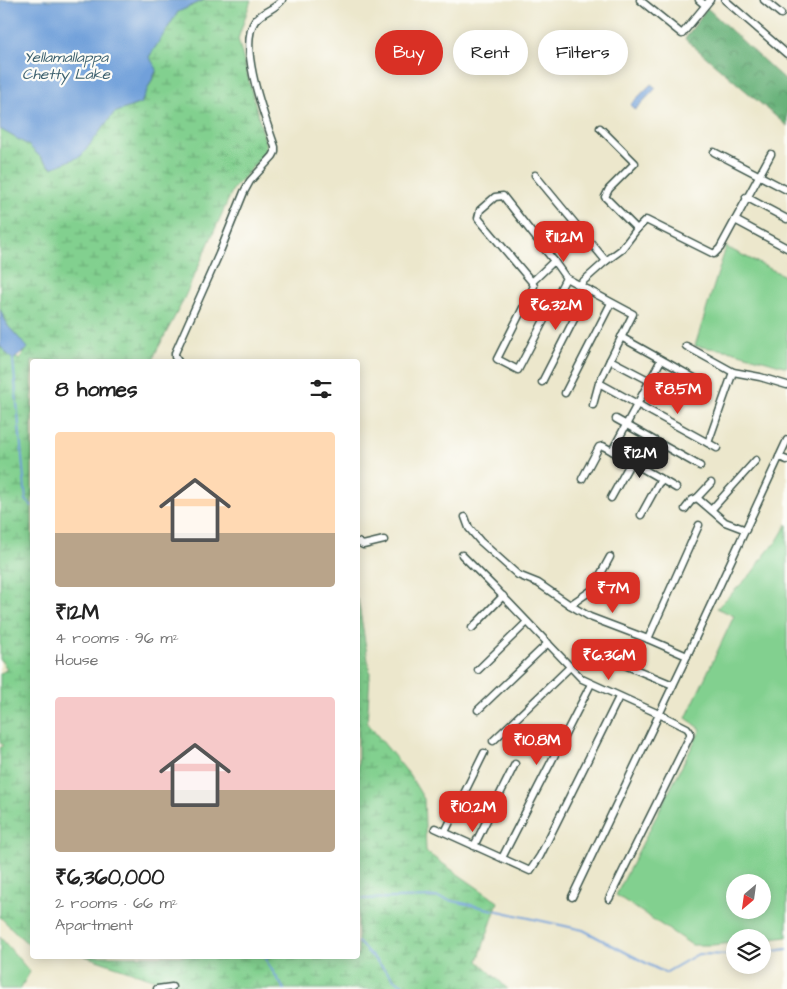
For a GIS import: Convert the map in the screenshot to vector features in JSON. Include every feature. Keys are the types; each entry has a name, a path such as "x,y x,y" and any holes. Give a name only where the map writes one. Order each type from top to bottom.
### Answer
{"street":[{"path":"176,359 175,353 220,254 244,192 250,181 275,152 254,78 250,33 260,15 278,5 282,0"},
{"path":"640,0 682,34 708,3 699,0"},
{"path":"724,0 787,54"},
{"path":"764,0 781,14"},
{"path":"600,128 635,163 609,189 605,197 637,229"},
{"path":"714,152 787,190"},
{"path":"579,285 621,250 646,220 714,254 720,248 770,154"},
{"path":"535,175 606,261"},
{"path":"566,278 518,370 497,359 534,286 478,218 480,210 495,196 503,196 566,278 633,314 598,383 593,405"},
{"path":"746,197 787,219"},
{"path":"735,220 787,248"},
{"path":"532,282 554,261"},
{"path":"542,382 589,290"},
{"path":"565,393 611,303"},
{"path":"621,338 704,384"},
{"path":"686,346 733,372 787,385"},
{"path":"610,360 650,381"},
{"path":"612,451 661,360"},
{"path":"708,443 733,372"},
{"path":"598,383 717,448"},
{"path":"616,419 700,466"},
{"path":"572,897 787,440"},
{"path":"582,479 599,448 603,446 676,488"},
{"path":"779,457 787,460"},
{"path":"712,510 756,460"},
{"path":"611,498 631,462"},
{"path":"641,515 660,482 659,478"},
{"path":"685,508 692,500 698,498 711,483"},
{"path":"698,498 725,522 746,530"},
{"path":"465,517 469,528 480,541 518,575 538,583 590,617 687,656"},
{"path":"648,639 699,525"},
{"path":"360,543 363,545 384,540"},
{"path":"462,555 582,679 659,714 687,728 690,732 690,736 608,899"},
{"path":"570,605 592,590 610,557"},
{"path":"472,628 503,596"},
{"path":"478,670 527,622"},
{"path":"478,710 548,643"},
{"path":"608,658 673,685"},
{"path":"493,742 570,667"},
{"path":"502,858 591,684"},
{"path":"435,828 530,871 540,856 619,697"},
{"path":"445,832 484,754"},
{"path":"474,846 515,764"},
{"path":"157,989 172,987"}],"green space":[{"path":"205,0 251,0 238,39 266,145 263,156 233,189 182,303 155,354 154,359 30,359 30,946 0,917 0,748 3,745 0,743 0,674 7,669 0,659 0,343 19,360 28,348 8,326 0,309 0,129 28,145 51,168 81,156 114,113 141,103 157,70 149,57 178,12"},
{"path":"707,8 787,82 787,126 685,39"},
{"path":"726,247 787,277 787,367 732,351 695,346"},
{"path":"787,524 787,937 771,939 771,929 726,929 726,944 692,945 616,895 701,729 686,718 734,616 717,608 752,573 777,541"},
{"path":"360,611 370,673 367,723 409,774 424,799 426,852 498,902 478,961 508,989 166,989 158,981 94,959 360,959"},
{"path":"0,937 30,972 20,989 0,989"}],"water":[{"name":"Yellamallappa Chetty Lake","path":"0,0 204,0 178,12 149,57 157,69 141,103 114,113 81,156 52,168 28,145 0,129"},
{"path":"651,84 656,88 635,110 630,105"},
{"path":"0,309 8,326 28,348 13,360 0,346"}],"waterway":[{"path":"13,360 26,500 30,504"},
{"path":"360,899 435,897 583,930 665,973 698,954 726,955"},
{"path":"360,944 394,979 409,989"},
{"path":"771,952 787,949"},
{"path":"266,959 284,989"}]}
